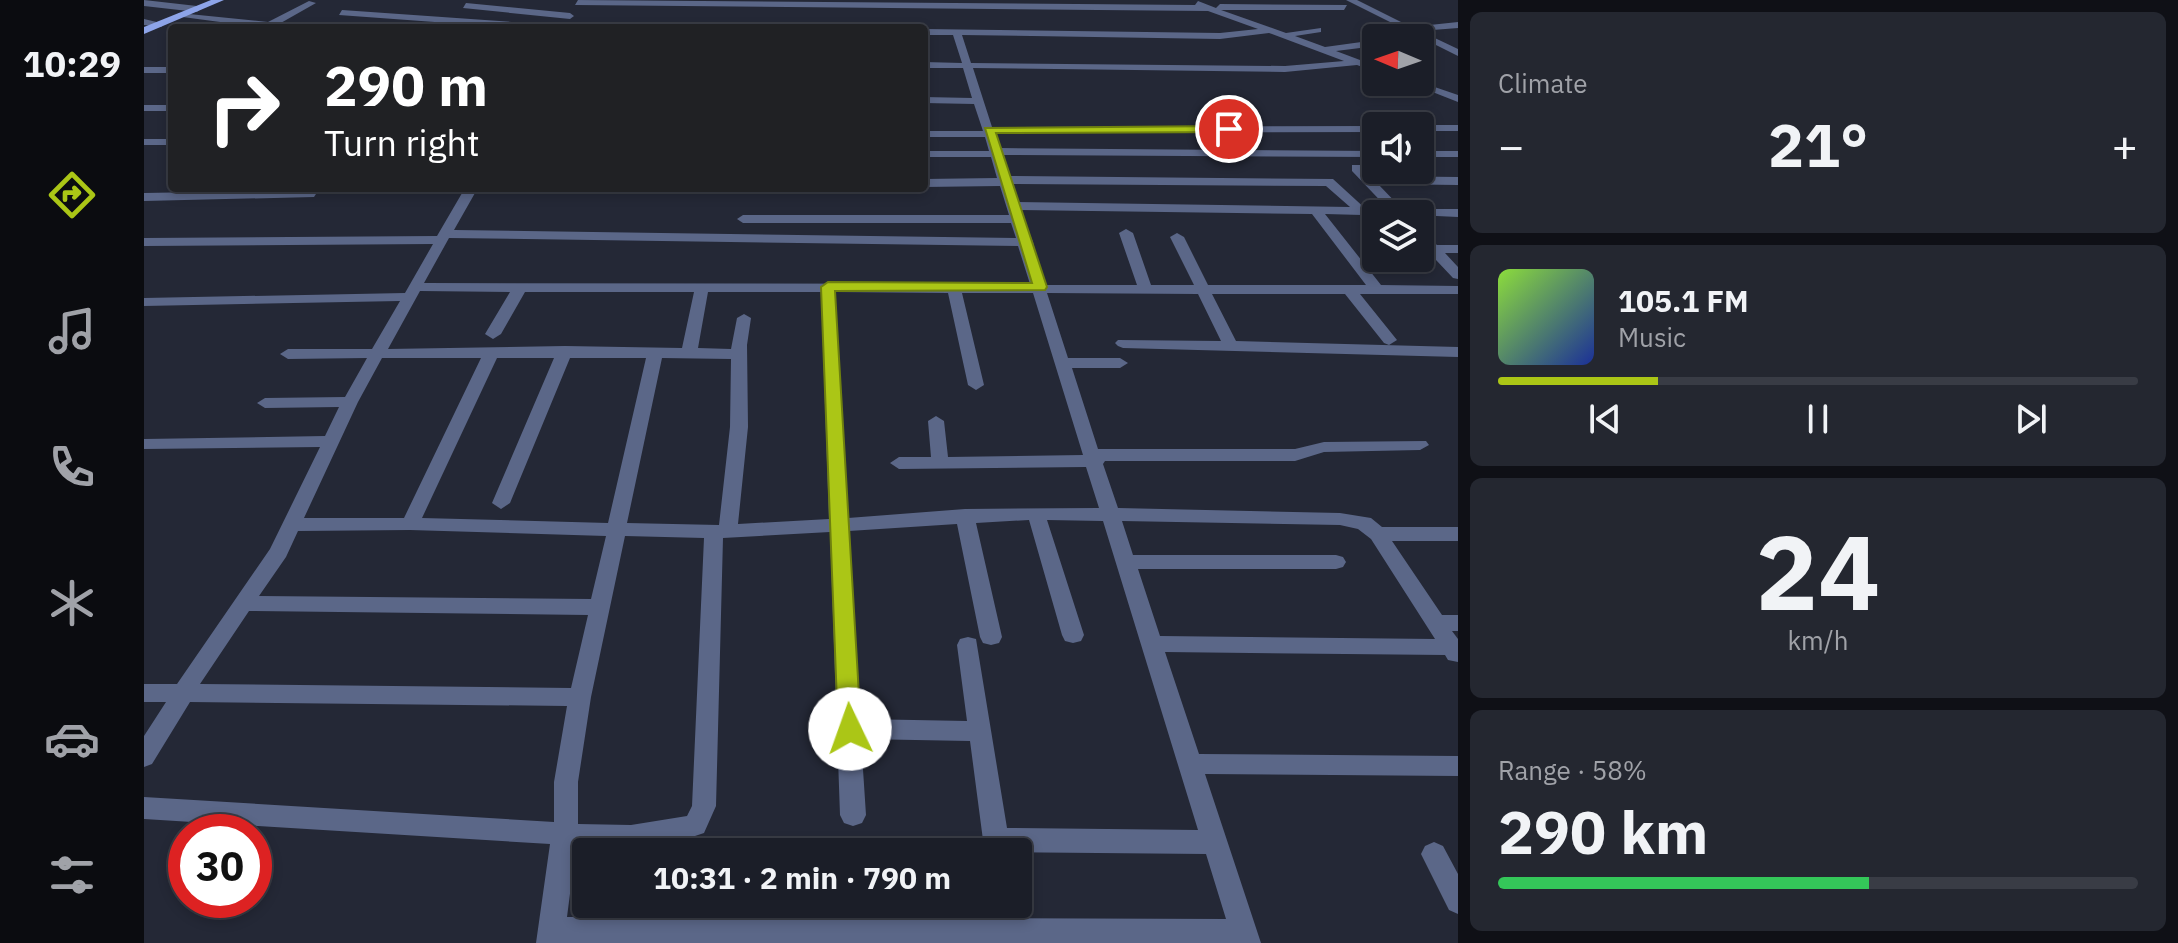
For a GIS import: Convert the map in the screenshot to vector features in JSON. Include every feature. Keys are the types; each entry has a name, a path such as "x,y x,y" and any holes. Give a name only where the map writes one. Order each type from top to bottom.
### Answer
{"main road":[{"path":"144,31 219,0"}],"street":[{"path":"1187,0 1360,62"},
{"path":"1307,0 1317,8"},
{"path":"565,24 579,1 1317,8 1347,4 1397,24"},
{"path":"144,3 198,9"},
{"path":"272,24 312,3"},
{"path":"466,6 570,16"},
{"path":"342,13 479,24"},
{"path":"179,16 250,24"},
{"path":"144,22 168,25"},
{"path":"1434,27 1458,25"},
{"path":"928,41 958,37 1241,38 1271,30"},
{"path":"1285,35 1318,30"},
{"path":"928,33 958,37"},
{"path":"655,353 580,697 566,782 568,808 551,936 1245,938 1095,458 958,37"},
{"path":"1434,41 1458,53"},
{"path":"1326,50 1362,45"},
{"path":"928,65 1285,69 1360,62"},
{"path":"144,70 168,70"},
{"path":"1434,90 1458,99"},
{"path":"928,100 978,101"},
{"path":"144,108 168,108"},
{"path":"1434,128 1458,128"},
{"path":"928,134 1362,129"},
{"path":"144,142 168,142"},
{"path":"928,154 1362,154"},
{"path":"1434,154 1458,154"},
{"path":"1356,168 1362,175"},
{"path":"1434,181 1458,181"},
{"path":"743,219 1016,212 1362,211 1329,182 928,183"},
{"path":"1371,184 1386,200"},
{"path":"144,757 293,525 329,441 469,192"},
{"path":"144,197 310,194"},
{"path":"1316,211 1376,289"},
{"path":"1434,213 1458,213"},
{"path":"1126,233 1145,288"},
{"path":"144,242 442,237 1026,242"},
{"path":"1177,237 1231,346"},
{"path":"1434,249 1458,249"},
{"path":"1434,249 1458,275"},
{"path":"144,302 519,289 702,287 1458,290"},
{"path":"689,353 702,287"},
{"path":"828,287 853,815"},
{"path":"954,287 976,385"},
{"path":"410,524 519,289"},
{"path":"1349,289 1389,340"},
{"path":"144,808 521,829 563,835 668,834 695,825 704,806 721,532 739,427 739,354 744,318"},
{"path":"288,354 493,343 565,351 739,354"},
{"path":"1123,343 1458,352"},
{"path":"501,503 565,351"},
{"path":"1064,363 1120,363"},
{"path":"265,403 350,402"},
{"path":"936,421 940,463"},
{"path":"144,444 329,441"},
{"path":"899,463 1295,455 1324,447 1420,445"},
{"path":"293,525 410,524 721,532 1036,513 1340,519 1364,523 1378,534 1447,623 1455,651 1154,644"},
{"path":"1036,513 1073,635"},
{"path":"965,515 991,637"},
{"path":"1378,534 1458,534"},
{"path":"1128,562 1336,562"},
{"path":"243,603 600,607"},
{"path":"968,645 996,840 1215,842"},
{"path":"144,693 580,697"},
{"path":"850,729 980,731"},
{"path":"1191,764 1458,766"},
{"path":"1434,854 1458,901"}],"route":[{"path":"850,729 828,287 1040,287 989,130 1229,129"}]}
